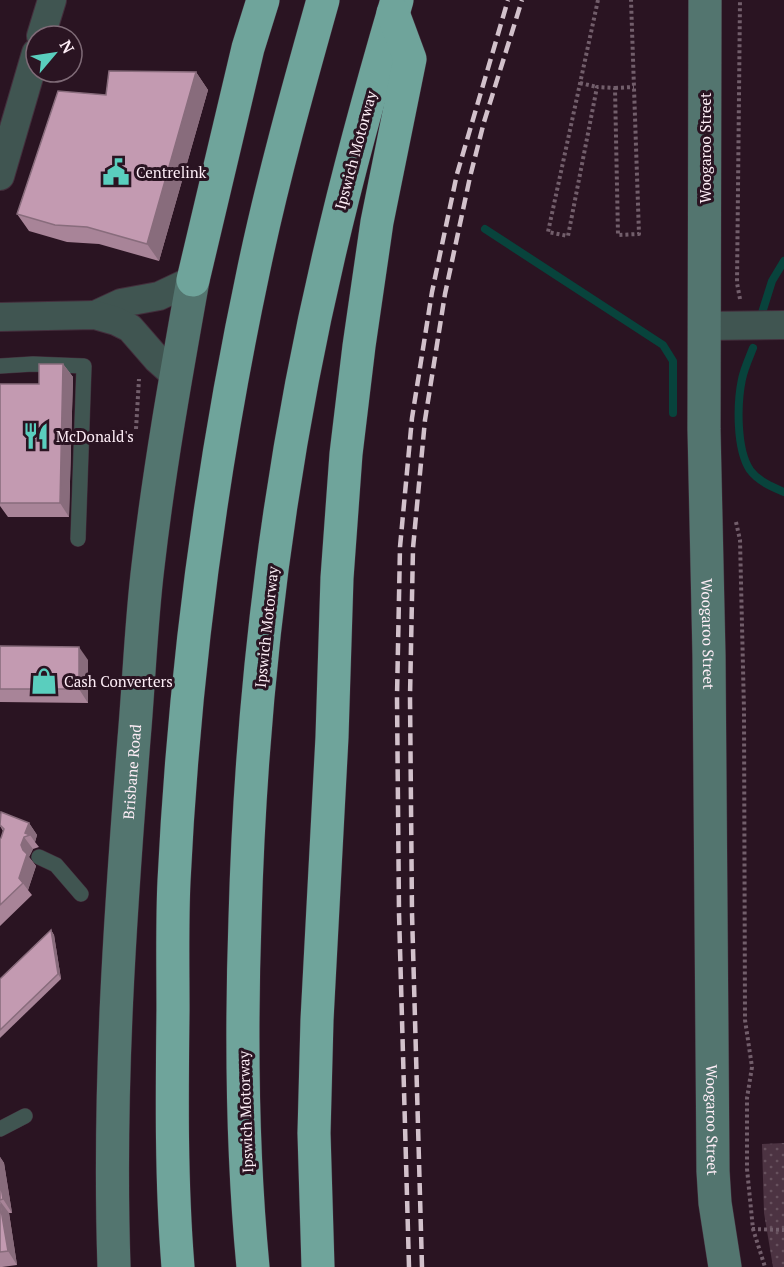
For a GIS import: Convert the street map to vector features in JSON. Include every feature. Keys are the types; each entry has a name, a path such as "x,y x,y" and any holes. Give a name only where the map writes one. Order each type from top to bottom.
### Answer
{"highway":[{"path":"193,280 248,48 263,0"},
{"path":"178,1267 173,1176 174,882 191,658 222,430 254,267 284,140 323,0"},
{"path":"318,1267 314,1133 317,1020 332,737 337,578 346,454 358,346 377,222 410,59 395,7"},
{"name":"Ipswich Motorway","path":"253,1267 246,1142 243,982 246,874 254,738 273,566 299,405 328,258 360,128 395,7"}],"street":[{"path":"45,24 52,0"},
{"name":"Woogaroo Street","path":"705,0 704,326 710,679 713,1171 718,1230 725,1267"},
{"path":"0,176 27,84"},
{"path":"94,315 121,303 159,296 193,280"},
{"name":"Brisbane Road","path":"114,1267 111,1198 112,1094 122,878 148,568 176,375 193,280"},
{"path":"0,317 94,315 116,321 130,328 157,359 176,375"},
{"path":"704,326 784,325"}],"lane":[{"path":"0,366 33,364 84,366 78,539"},
{"path":"39,857 56,865 81,894"},
{"path":"0,1129 25,1116"}],"path":[{"path":"597,87 568,236 548,232 598,0"},
{"path":"615,88 618,235 639,234 631,0"},
{"path":"740,0 737,283 741,304 741,324"},
{"path":"580,83 597,87 634,87"},
{"path":"736,521 740,540 744,710 745,1020 752,1067 747,1098 747,1169 753,1229 765,1267"},
{"path":"718,1230 784,1230"}],"shaded area":[{"path":"784,1143 784,1267 773,1267 764,1213 762,1144"}],"building":[{"name":"Centrelink","path":"109,71 196,72 147,244 87,227 55,225 17,214 58,91 106,95"},
{"name":"McDonald's","path":"39,364 63,364 60,503 0,503 0,384 39,384"},
{"name":"Cash Converters","path":"0,646 79,647 79,689 0,689"},
{"path":"1,812 29,823 25,833 30,835 24,837 21,845 27,854 19,878 23,883 0,905 0,839 4,829 0,825"},
{"path":"51,930 58,974 0,1030 0,979"},
{"path":"0,1181 3,1199 0,1200"},
{"path":"0,1204 8,1251 0,1252"}],"waterway":[{"path":"485,229 663,345 673,361 673,413"},
{"path":"761,316 772,281 784,261"},
{"path":"753,348 740,389 739,426 742,450 745,461 753,474 784,492"}],"railway":[{"path":"409,1267 399,913 397,697 400,547 412,418 432,292 457,174 508,0"},
{"path":"422,1267 412,913 410,697 413,548 425,420 445,294 484,122 522,0"}],"place":[{"name":"Centrelink","path":"116,172"},
{"name":"McDonald's","path":"36,436"},
{"name":"Cash Converters","path":"44,681"}]}
